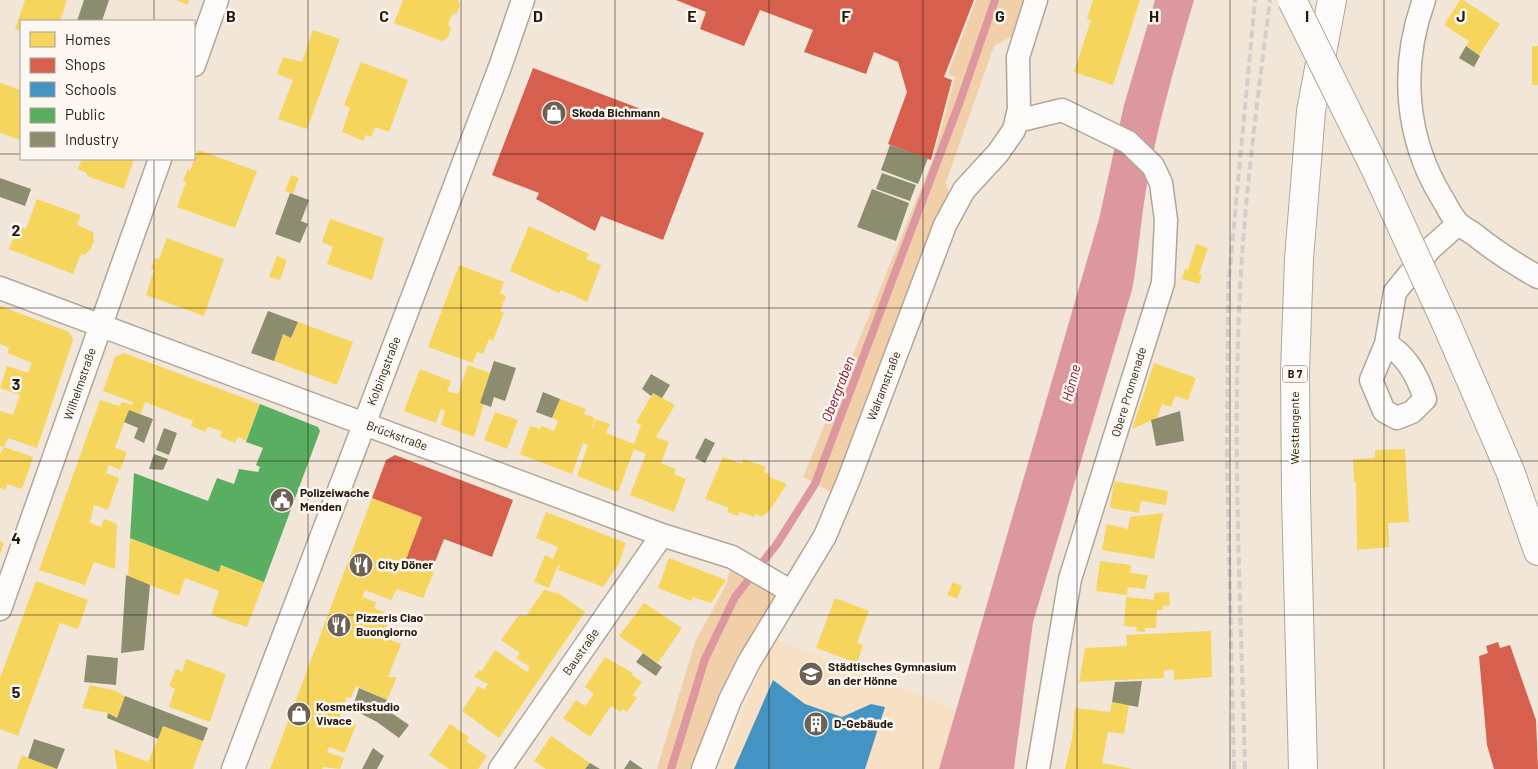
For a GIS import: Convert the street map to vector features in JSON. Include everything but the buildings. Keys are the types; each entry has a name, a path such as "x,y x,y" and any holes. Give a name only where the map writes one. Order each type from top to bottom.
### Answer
{"main road":[{"path":"1292,0 1374,166 1446,323 1510,470 1537,543"},
{"name":"Westtangente","path":"1303,769 1296,496 1295,371 1299,268 1311,112 1332,0"}],"street":[{"path":"195,61 217,0"},
{"name":"Kolpingstraße","path":"233,769 523,0"},
{"name":"Walramstraße","path":"703,769 730,700 790,591 825,536 849,479 951,212 972,178 1008,140 1017,121 1019,109 1018,57 1036,0"},
{"path":"1424,0 1417,19 1410,54 1408,88 1411,118 1422,155 1435,186 1458,224 1494,251 1538,277"},
{"name":"Obere Promenade","path":"1017,121 1062,110 1113,134 1143,154 1154,166 1161,183 1166,220 1163,283 1070,579 1038,769"},
{"name":"Wilhelmstraße","path":"0,608 160,160"},
{"path":"1386,344 1395,292 1430,249 1458,224"},
{"name":"Brückstraße","path":"0,288 662,535 732,557 790,591"},
{"name":"Baustraße","path":"500,769 662,535"}],"shaded area":[{"path":"976,0 1035,0 1026,29 994,46 946,182 952,204 841,498 803,477 933,159 955,77 948,74"},
{"path":"732,557 790,591 703,769 657,769 695,642 727,583"},
{"name":"Städtisches Gymnasium an der Hönne","path":"773,638 957,710 939,769 719,769"}],"water":[{"name":"Hönne","path":"1155,0 1194,0 1160,122 1145,196 1132,290 1033,622 1014,769 939,769 1099,219 1124,105"}],"waterway":[{"name":"Obergraben","path":"671,769 705,659 735,597 777,544 815,484 959,104 995,0"}],"railway":[{"path":"1234,769 1227,462 1228,289 1255,0"},
{"path":"1245,769 1238,529 1238,349 1245,216 1270,0"}],"place":[{"name":"Skoda Bichmann","path":"554,113"},
{"name":"Polizeiwache Menden","path":"282,500"},
{"name":"City Döner","path":"361,565"},
{"name":"Pizzeris Ciao Buongiorno","path":"339,625"},
{"name":"Städtisches Gymnasium an der Hönne","path":"811,674"},
{"name":"Kosmetikstudio Vivace","path":"299,714"},
{"name":"D-Gebäude","path":"816,724"}]}
